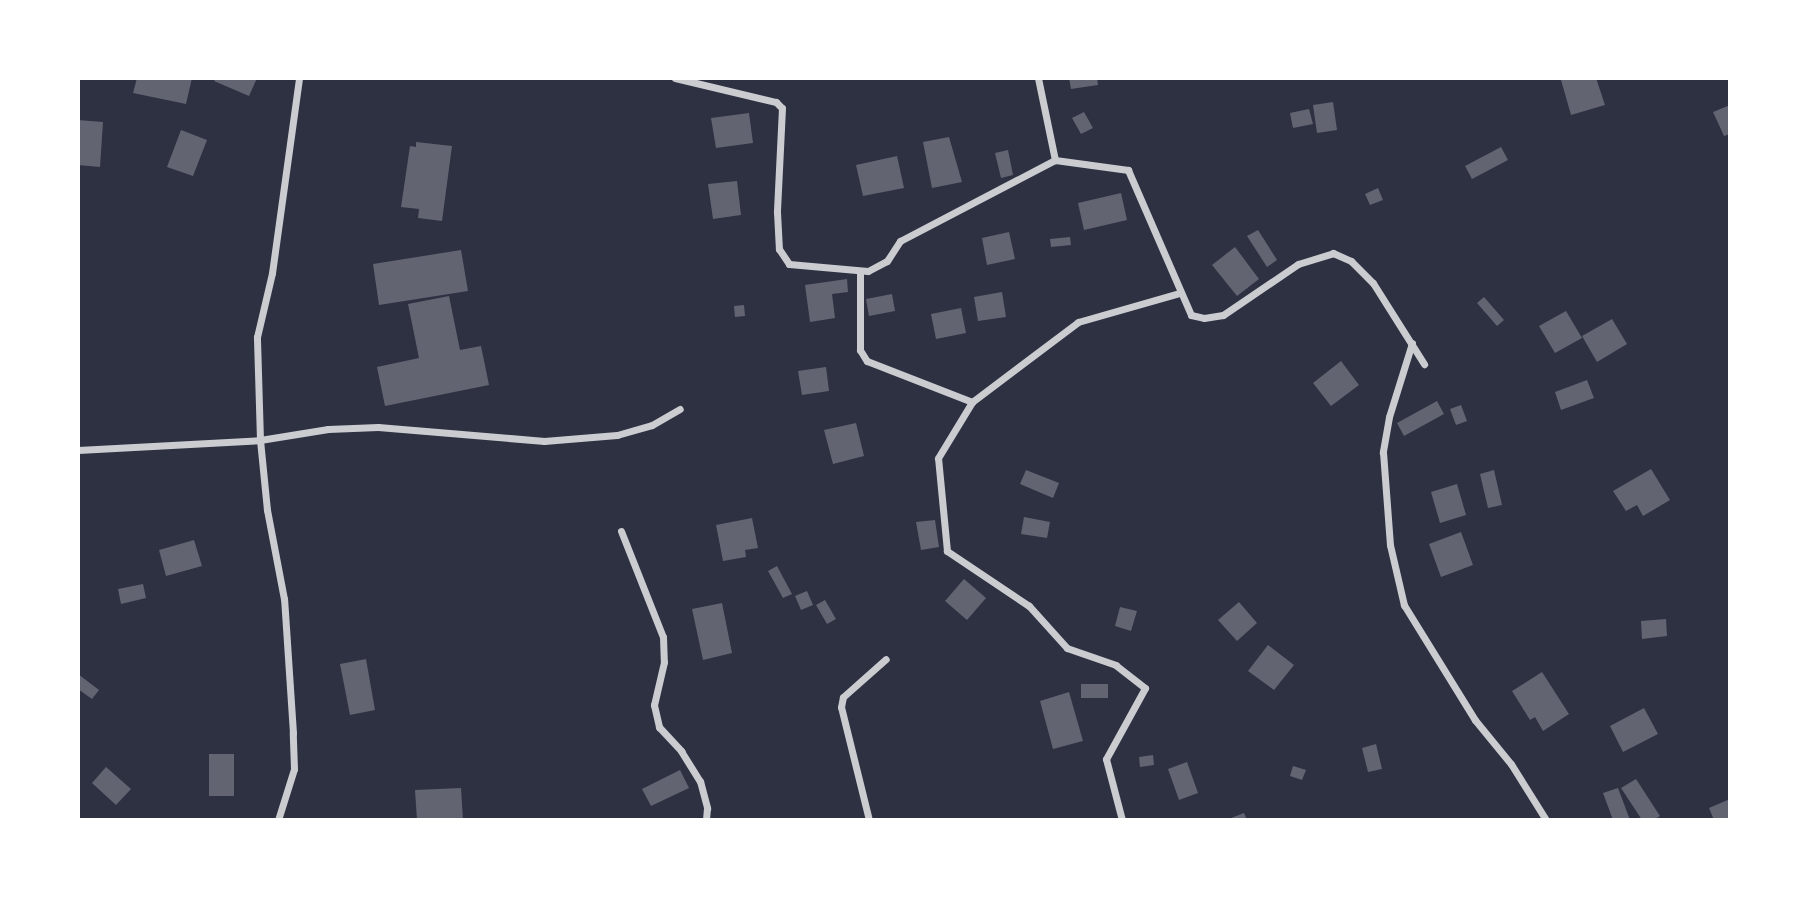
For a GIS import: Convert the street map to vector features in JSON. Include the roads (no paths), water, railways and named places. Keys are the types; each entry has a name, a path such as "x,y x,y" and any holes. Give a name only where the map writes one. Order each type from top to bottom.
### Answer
{"street":[{"path":"278,820 294,769 293,733 284,599 267,510 260,440 257,337 272,273 299,78"},
{"path":"675,78 776,102 782,108 779,249 789,264 860,272 887,261 900,241 1055,160 1128,170 1191,315 1204,318 1223,315 1298,264 1333,253 1351,261 1373,283 1424,364"},
{"path":"1038,78 1055,160"},
{"path":"860,272 860,350 867,361 972,402"},
{"path":"1122,820 1106,759 1145,688 1116,665 1067,648 1029,606 947,551 938,458 972,402 1078,322 1180,293"},
{"path":"1413,343 1389,417 1383,452 1390,545 1404,605 1475,720 1511,764 1546,820"},
{"path":"78,450 260,440 328,429 378,427 544,441 617,435 652,425 680,409"},
{"path":"621,531 663,637 664,662 654,705 659,727 681,751 700,781 707,808 706,820"},
{"path":"869,820 841,707 843,697 886,659"}]}
